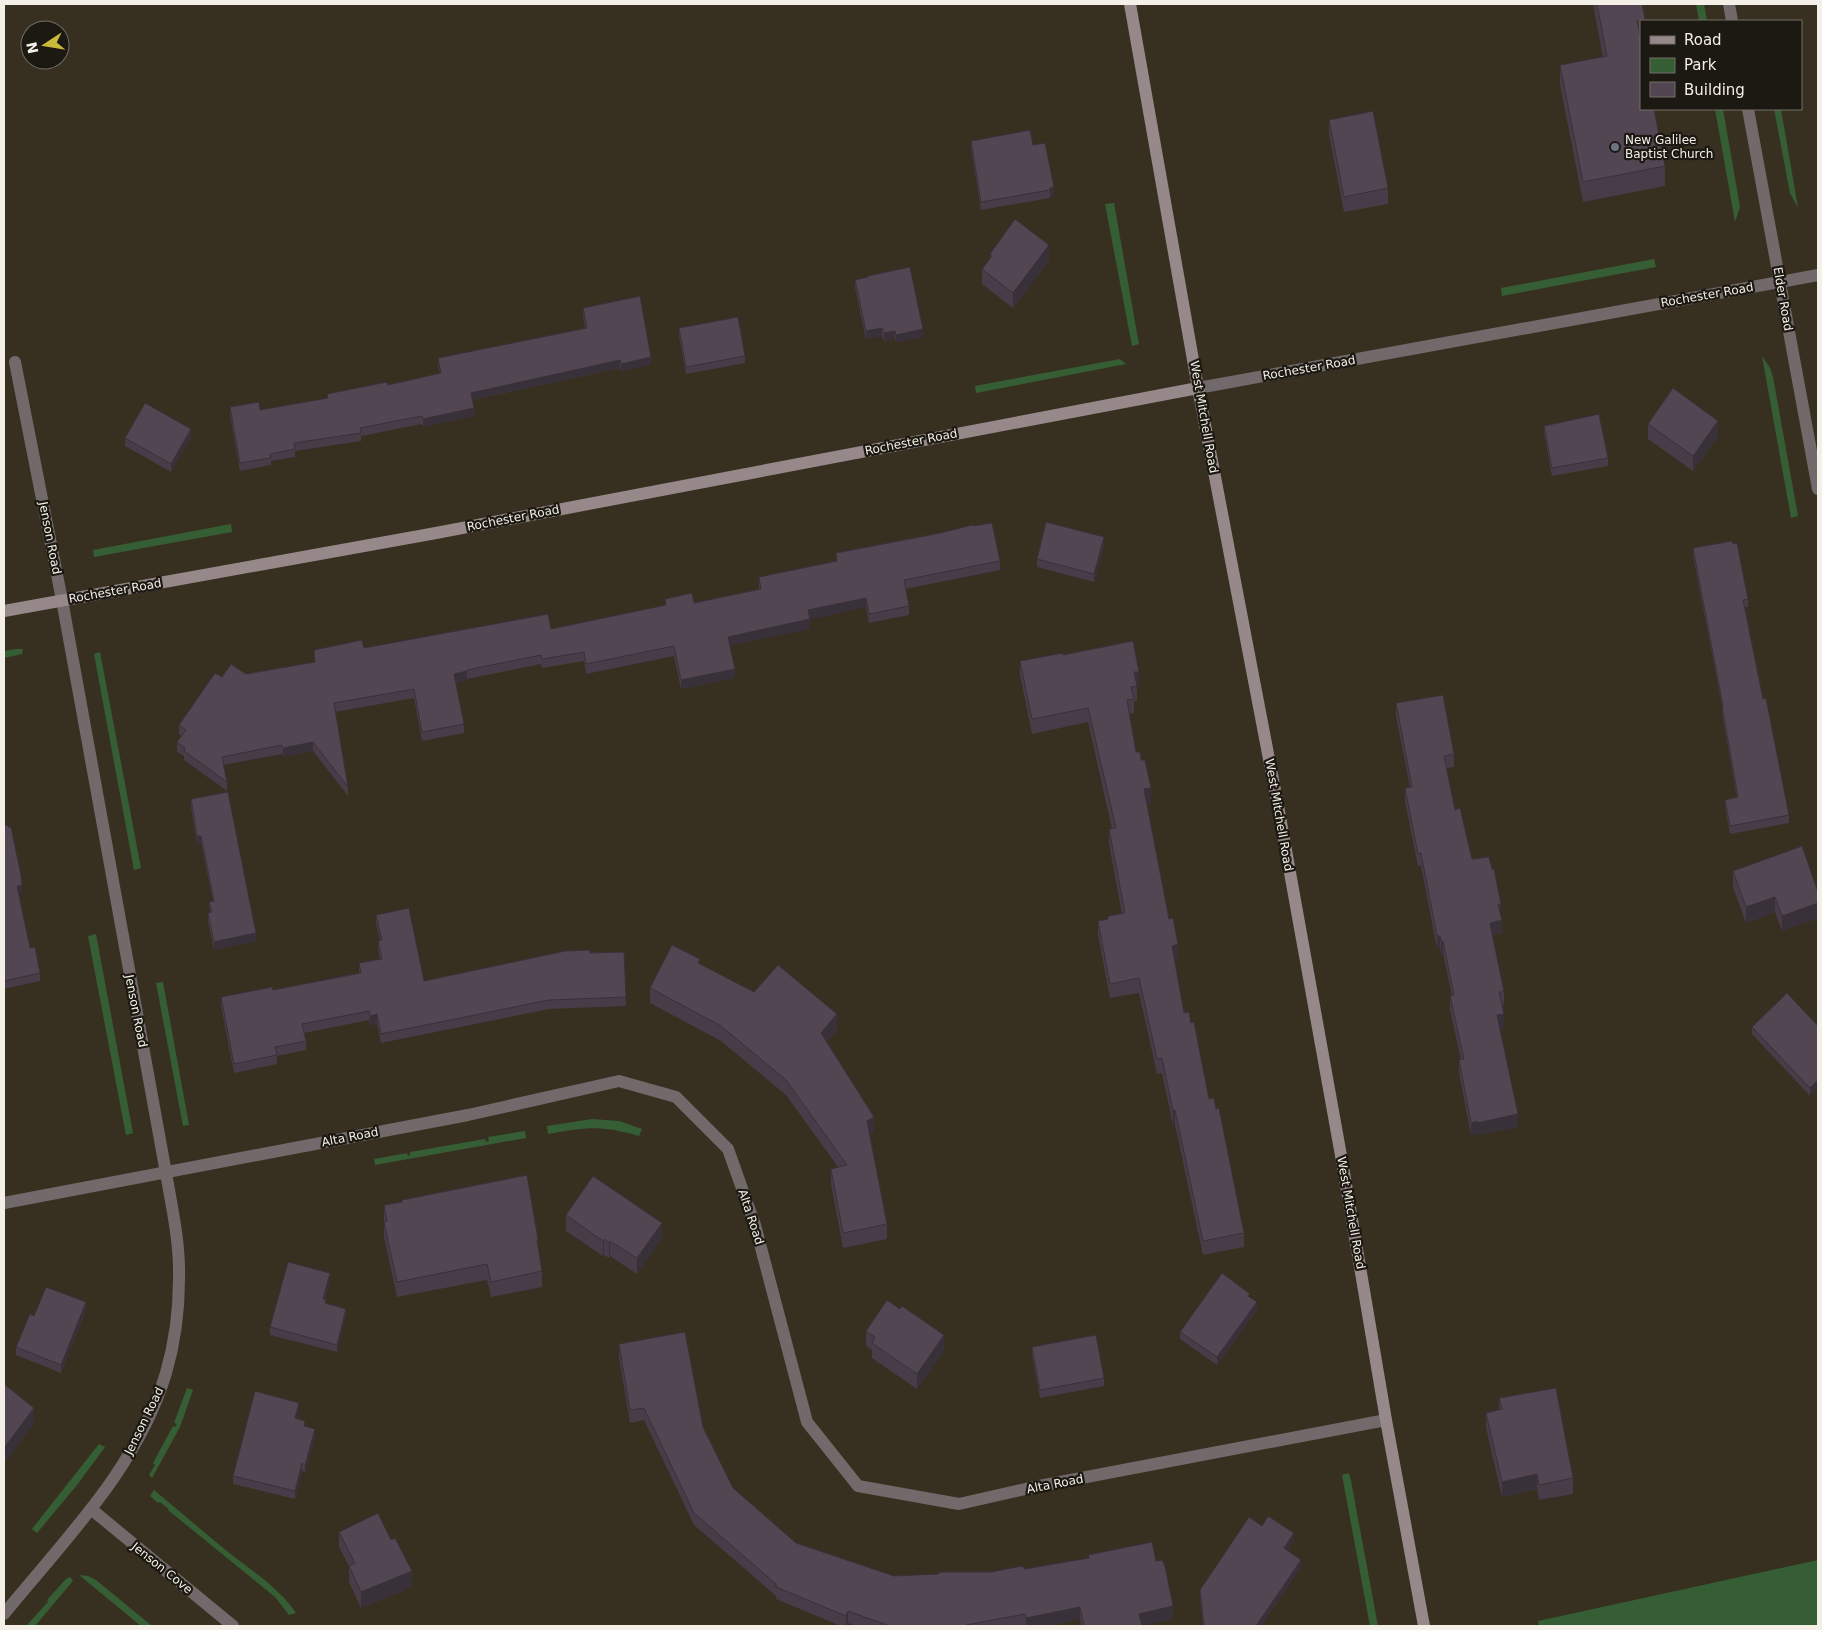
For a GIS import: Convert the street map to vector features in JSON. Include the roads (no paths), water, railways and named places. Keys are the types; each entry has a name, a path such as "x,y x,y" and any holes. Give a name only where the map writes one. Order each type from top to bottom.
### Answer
{"main road":[{"name":"West Mitchell Road","path":"1130,4 1198,388 1276,797 1342,1161 1386,1420 1424,1626"},
{"name":"Rochester Road","path":"4,611 436,533 1198,388"}],"street":[{"path":"1729,4 1732,20"},
{"name":"Elder Road","path":"1748,110 1818,489"},
{"name":"Rochester Road","path":"1198,388 1818,275"},
{"name":"Jenson Road","path":"4,1614 91,1509 132,1450 149,1416 166,1373 173,1347 177,1318 179,1277 178,1244 166,1173 62,600 15,362"},
{"name":"Alta Road","path":"4,1203 468,1115 619,1081 676,1096 728,1149 755,1225 807,1422 858,1486 959,1504 1034,1487 1386,1420"},
{"name":"Jenson Cove","path":"91,1509 233,1626"}],"place":[{"name":"New Galilee Baptist Church","path":"1615,147"}]}
